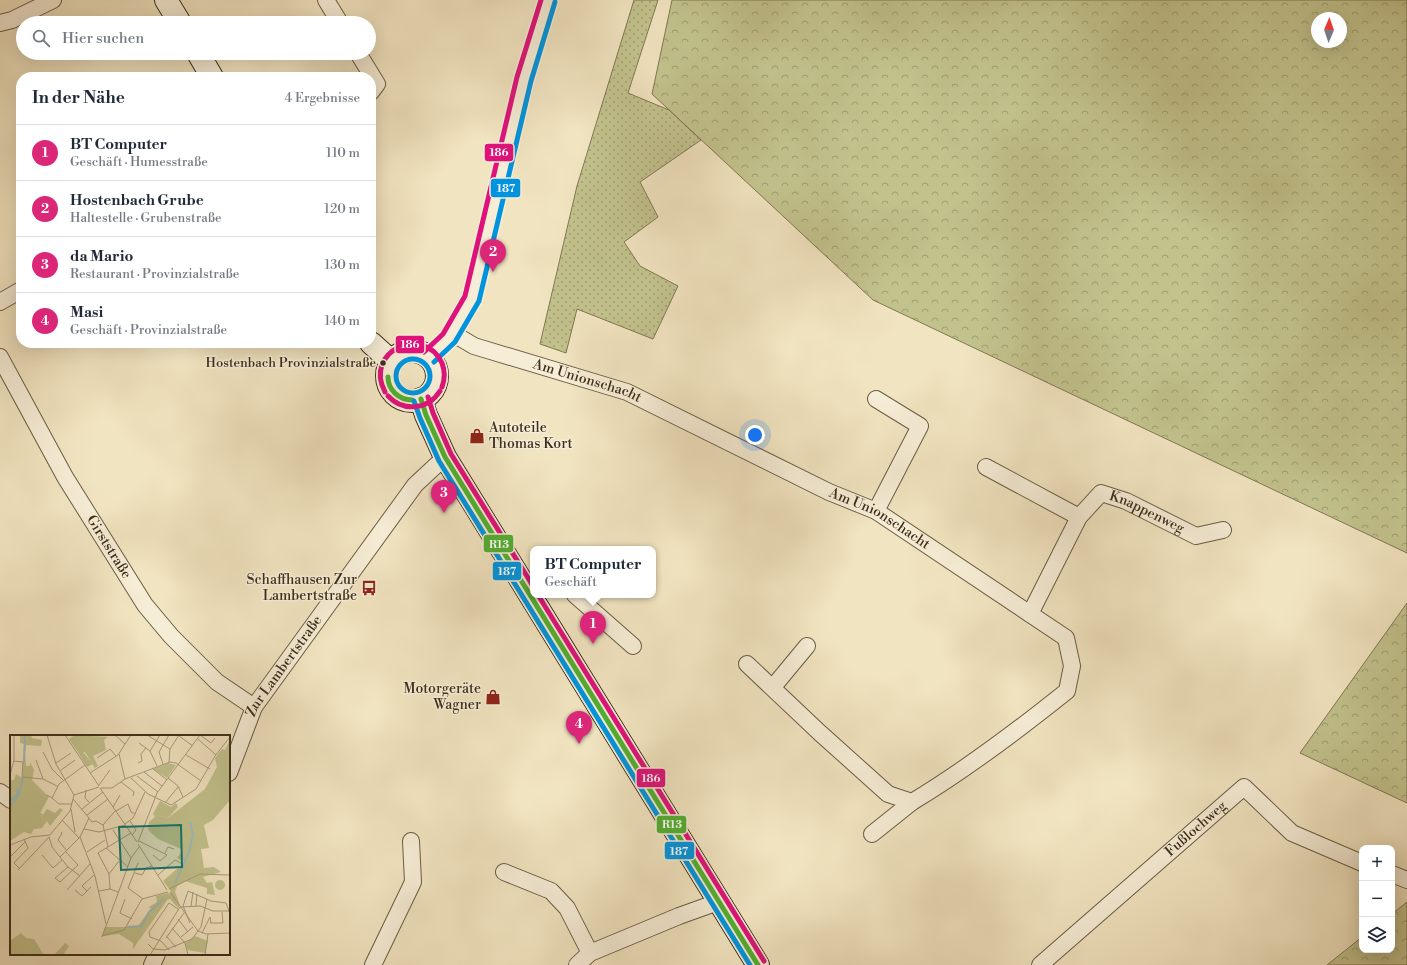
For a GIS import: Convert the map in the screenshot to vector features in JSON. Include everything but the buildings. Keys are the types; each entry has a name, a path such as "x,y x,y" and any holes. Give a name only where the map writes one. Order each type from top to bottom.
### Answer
{"street":[{"path":"20,16 53,0"},
{"path":"166,0 176,16"},
{"path":"326,0 336,16"},
{"path":"429,357 452,333 472,299 524,79 548,0"},
{"path":"0,22 16,18"},
{"path":"202,60 209,72"},
{"path":"362,60 370,72"},
{"path":"0,302 16,293"},
{"name":"Am Unionschacht","path":"452,333 474,346 627,392 829,492 876,511 1066,638 1072,666 1067,691 1016,733 953,777 912,802 872,834"},
{"path":"376,348 392,362"},
{"path":"407,351 419,352 429,357 437,372 437,380 431,392 421,399 405,399 392,390 387,375 392,362 399,355 407,351"},
{"name":"Girststraße","path":"0,357 65,477 145,605 171,636 217,682 254,707"},
{"path":"421,399 426,415 446,458 527,578"},
{"path":"876,399 920,426 876,511"},
{"name":"Zur Lambertstraße","path":"230,770 254,707 415,485 446,458"},
{"path":"986,467 1079,517"},
{"name":"Knappenweg","path":"1030,614 1079,517 1101,493 1126,501 1196,536 1223,530"},
{"path":"539,598 718,902 758,965"},
{"path":"578,598 632,646"},
{"path":"773,687 807,646"},
{"path":"747,664 820,733 888,794 912,802"},
{"name":"Fußlochweg","path":"1040,965 1244,787 1292,833 1359,862"},
{"path":"0,792 10,799"},
{"path":"373,965 413,882 411,841"},
{"path":"504,872 552,891 567,908 590,953"},
{"path":"1395,875 1407,880"},
{"path":"577,965 590,953 679,916 718,902"},
{"path":"152,965 157,955"}],"green space":[{"path":"634,0 658,0 628,93 669,110 701,140 640,182 658,217 624,242 640,266 678,286 653,339 577,309 566,353 540,344 577,186"},
{"path":"672,0 1407,0 1407,553 873,300 652,94"},
{"path":"1407,603 1407,803 1300,753"},
{"path":"1407,902 1407,965 1327,965 1359,939 1359,953 1395,953 1395,912"}],"transit line":[{"name":"186","path":"424,352 443,334 465,296 517,77 541,0"},
{"name":"187","path":"434,362 455,342 479,301 531,81 555,2"},
{"name":"186","path":"385,392 380,377 382,365 389,355 398,348 410,344 422,345 433,351 442,363 444,375 442,387"},
{"name":"187","path":"410,359 416,359 420,360 427,366 430,376 429,383 423,390 416,393 410,393 406,392 399,386 396,379 396,373 397,369 403,362 410,359"},
{"name":"R13","path":"388,377 388,382 395,393 407,400 412,400"},
{"name":"186","path":"388,396 401,405 415,407 429,402 440,391"},
{"name":"186","path":"428,397 433,413 451,454 530,581"},
{"name":"R13","path":"421,399 426,415 445,457 530,595"},
{"name":"187","path":"414,401 439,461 750,965"},
{"name":"R13","path":"532,598 758,965"},
{"name":"186","path":"540,598 764,961"}],"place":[{"name":"Hostenbach Grube","path":"493,272"},
{"name":"Hostenbach Provinzialstraße","path":"383,363"},
{"name":"Autoteile Thomas Kort","path":"477,436"},
{"name":"da Mario","path":"444,513"},
{"name":"Schaffhausen Zur Lambertstraße","path":"369,588"},
{"name":"BT Computer","path":"593,644"},
{"name":"Motorgeräte Wagner","path":"493,697"},
{"name":"Masi","path":"579,744"}]}
